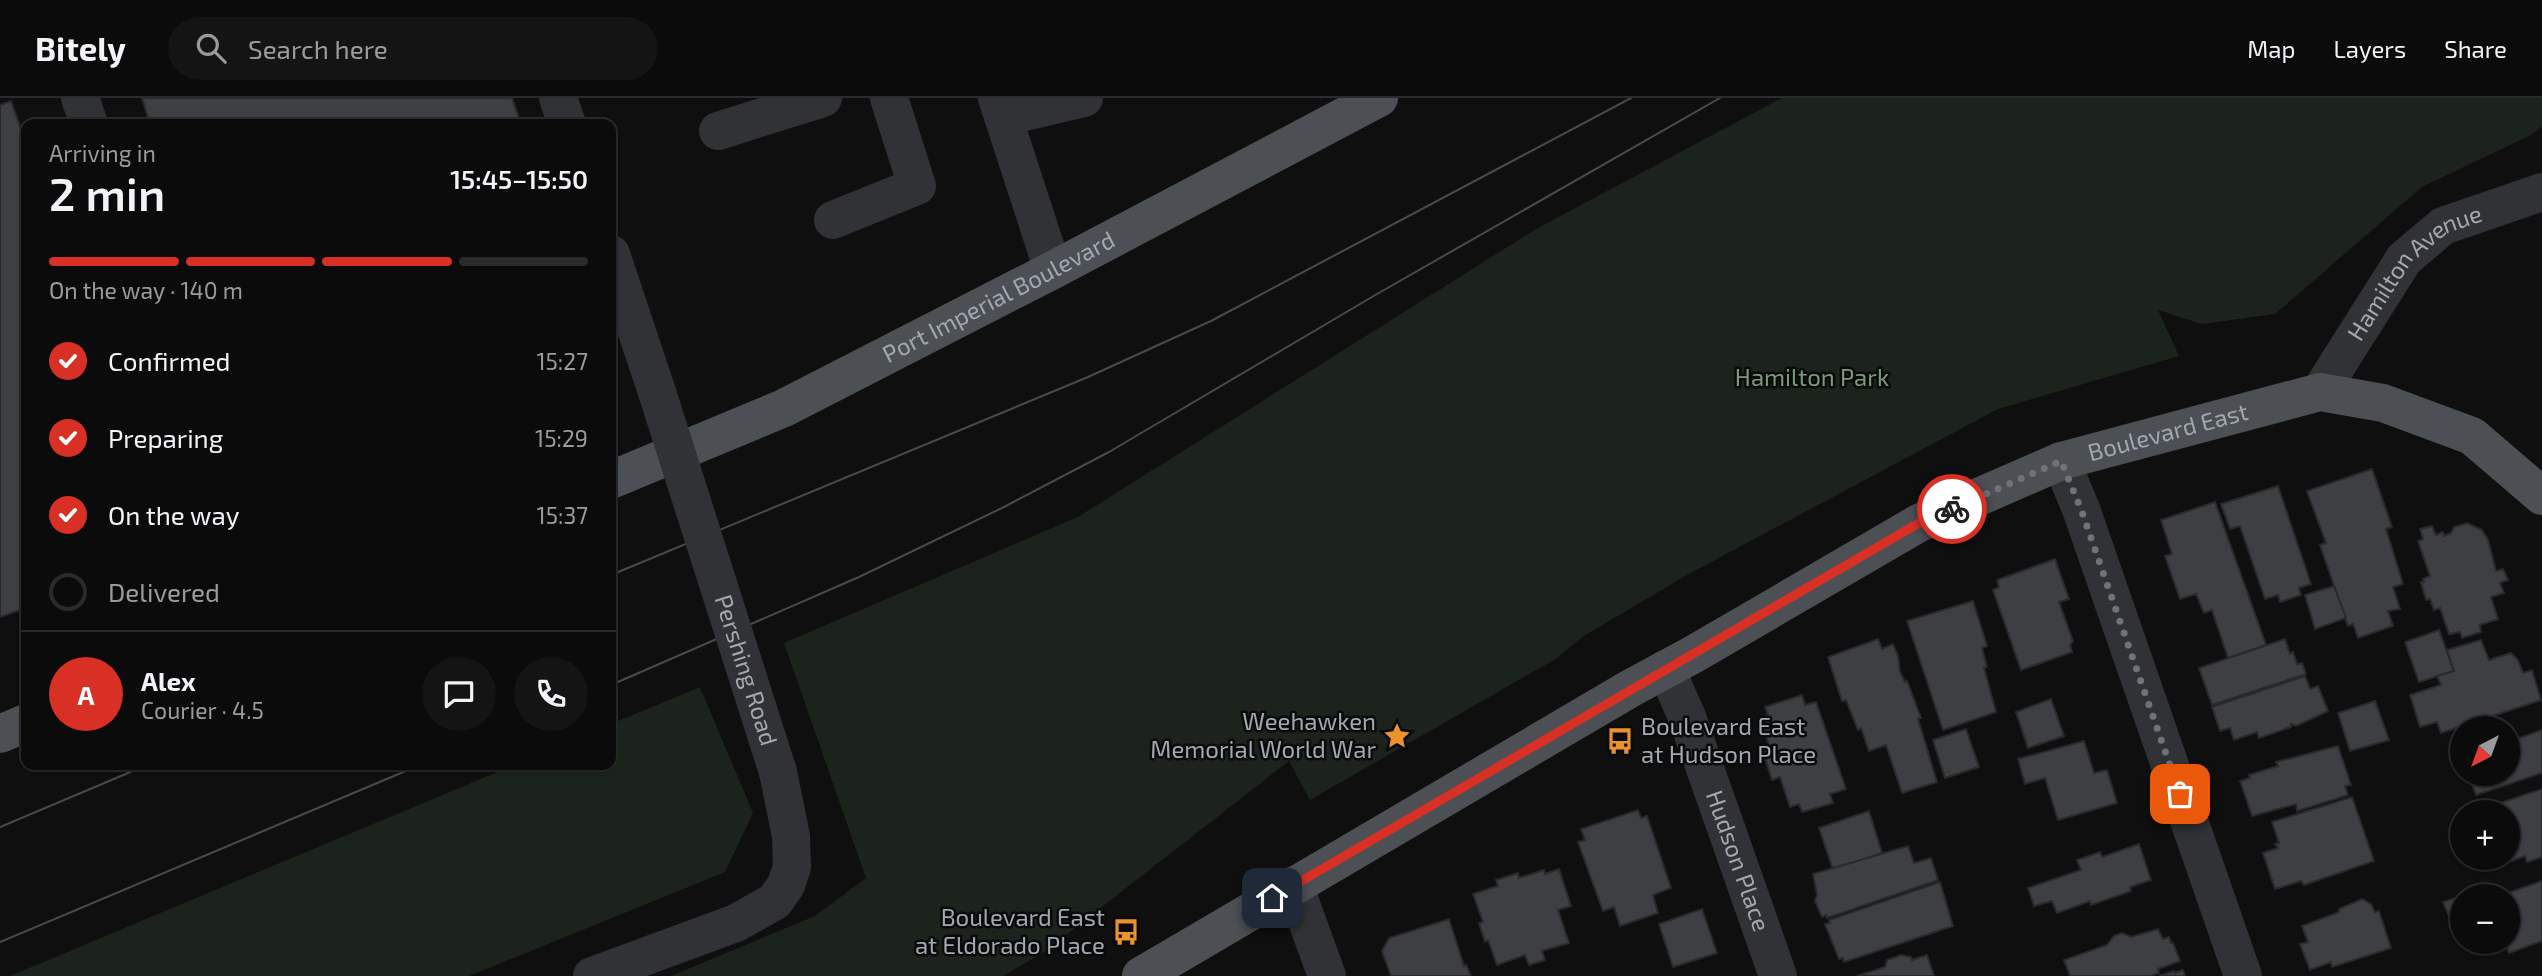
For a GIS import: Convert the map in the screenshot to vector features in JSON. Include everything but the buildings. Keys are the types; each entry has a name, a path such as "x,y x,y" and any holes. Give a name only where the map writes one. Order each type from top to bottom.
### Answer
{"main road":[{"name":"Port Imperial Boulevard","path":"616,478 784,408 1380,98"},
{"name":"Boulevard East","path":"1141,976 1919,523 2061,461 2320,392 2384,403 2472,436 2542,496"},
{"path":"0,734 21,725"}],"street":[{"path":"80,98 87,119"},
{"path":"558,98 565,119"},
{"path":"718,131 823,98"},
{"path":"833,220 917,186 889,98"},
{"path":"1053,270 1000,108 1084,98"},
{"name":"Hamilton Avenue","path":"2320,392 2404,259 2443,226 2542,192"},
{"name":"Pershing Road","path":"592,976 736,923 775,901 786,885 792,866 791,836 778,772 616,269"},
{"path":"2061,461 2081,509 2243,976"},
{"name":"Hudson Place","path":"1666,669 1687,718 1778,976"},
{"path":"1294,885 1327,976"}],"green space":[{"name":"Hamilton Park","path":"1782,98 2542,98 2542,126 2531,135 2422,187 2275,314 2202,324 2158,310 2179,356 1998,409 1687,575 1582,637 1557,658 1310,800 1289,761 1044,952 1003,976 671,976 815,916 866,878 784,643 1078,517 1536,229"},
{"path":"700,687 753,813 725,872 469,976 10,976 502,770 616,770 616,722"}],"tram line":[{"path":"616,573 1088,377 1211,321 1631,98"},
{"path":"616,683 859,577 1004,507 1109,452 1377,294 1720,98"},
{"path":"0,827 135,770"},
{"path":"0,942 408,770"}],"way so far":[{"path":"1952,509 2061,461 2081,509 2180,794"}],"place":[{"name":"Weehawken Memorial World War","path":"1397,736"},
{"name":"Boulevard East at Hudson Place","path":"1620,741"},
{"name":"Boulevard East at Eldorado Place","path":"1126,932"}],"route":[{"path":"1272,898 1919,523 1952,509"}]}
